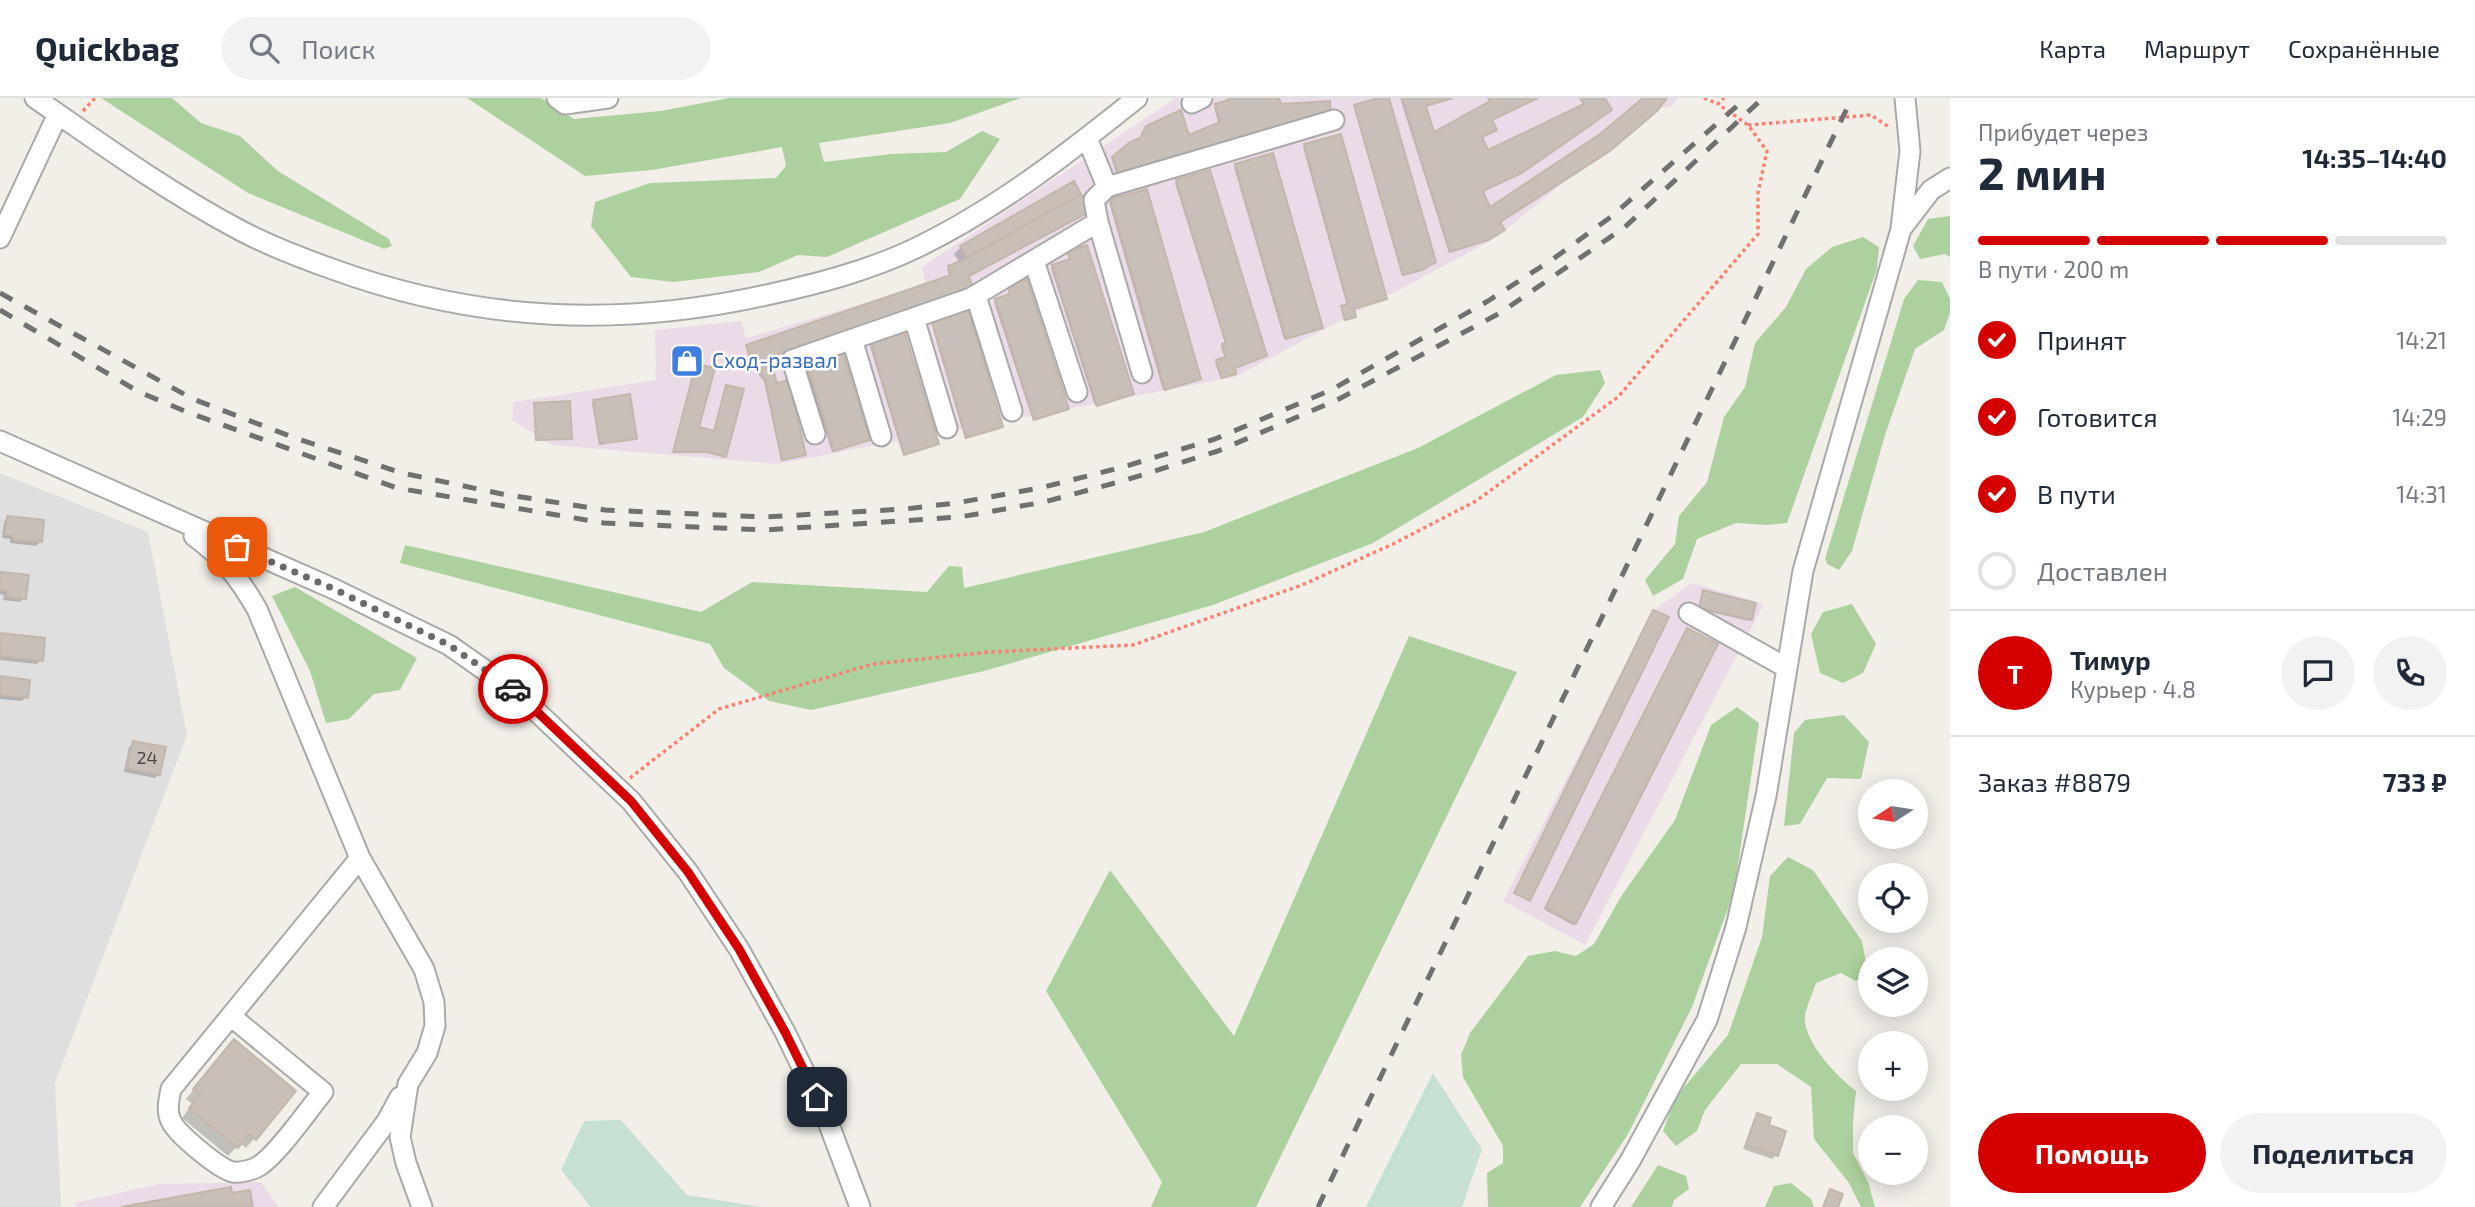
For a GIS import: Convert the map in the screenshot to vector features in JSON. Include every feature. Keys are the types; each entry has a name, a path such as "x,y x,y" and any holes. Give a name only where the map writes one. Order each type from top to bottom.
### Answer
{"street":[{"path":"35,98 172,191 236,228 302,258 369,283 437,301 512,313 579,317 734,303 857,271 914,249 967,221 1030,180 1137,98"},
{"path":"557,98 565,104 608,98"},
{"path":"1601,1207 1630,1161 1707,1020 1737,927 1766,796 1803,571 1901,229 1910,151 1905,98"},
{"path":"0,238 58,114"},
{"path":"1142,373 1094,200 1107,187 1334,120"},
{"path":"1087,138 1107,187"},
{"path":"1901,229 1931,190 1950,178"},
{"path":"815,434 792,360 976,296 1098,222"},
{"path":"1034,261 1077,391"},
{"path":"976,296 1012,411"},
{"path":"914,318 947,428"},
{"path":"852,339 881,436"},
{"path":"0,441 334,589 449,645 516,692 631,801 688,872 739,949 785,1032 827,1119 860,1207"},
{"path":"164,515 212,549 239,578 251,598 360,858 424,969 434,1002 435,1026 427,1053 387,1121 323,1207"},
{"path":"1689,614 1787,668"},
{"path":"232,1017 323,1091 269,1158 258,1168 236,1172 224,1169 179,1132 171,1121 167,1107 171,1089 360,858"},
{"path":"408,1084 400,1137 422,1207"}],"path":[{"path":"617,788 719,709 873,664 990,652 1133,645 1302,585 1393,544 1476,502 1618,397 1758,234 1758,193 1767,151 1748,125 1718,104 1704,98"},
{"path":"1718,104 1724,98"},
{"path":"1748,125 1871,115 1891,128"}],"shaded area":[{"path":"1176,98 1678,98 1671,107 1653,108 1496,238 1235,377 778,464 552,445 512,420 514,402 656,380 655,330 741,321 746,338 926,285 922,267"},
{"path":"0,473 148,532 187,735 55,1083 61,1207 0,1207"},
{"path":"1692,583 1764,604 1585,945 1503,901 1654,610"},
{"path":"261,1182 279,1207 76,1207 75,1203 159,1184"}],"green space":[{"path":"101,98 172,98 201,123 240,136 278,171 389,239 392,246 384,249 248,193"},
{"path":"467,98 541,98 574,119 661,111 729,98 1021,98 950,123 819,143 824,162 891,154 946,152 982,131 1000,139 960,199 827,257 798,255 759,272 673,282 631,277 591,226 595,202 650,183 776,178 786,166 782,147 652,170 585,176"},
{"path":"1950,216 1950,257 1945,254 1920,259 1913,246 1928,219"},
{"path":"1863,237 1879,247 1877,269 1787,523 1736,523 1697,539 1683,579 1653,596 1645,580 1675,544 1679,516 1707,482 1724,417 1745,387 1755,343 1786,307 1806,269 1832,247"},
{"path":"1918,280 1942,282 1950,299 1950,313 1944,330 1915,349 1885,435 1852,551 1839,570 1827,564 1825,559 1904,299"},
{"path":"1600,370 1605,383 1583,417 1373,543 1213,605 984,671 811,710 769,701 724,668 710,644 400,563 405,545 701,612 752,582 927,592 949,566 962,567 964,588 1204,532 1418,448 1556,375"},
{"path":"295,587 417,658 400,690 374,694 349,719 326,723 310,671 272,596"},
{"path":"1852,604 1876,644 1863,673 1843,683 1820,673 1811,634 1823,612"},
{"path":"1409,636 1517,672 1256,1207 1151,1207 1162,1182 1046,991 1110,870 1234,1036"},
{"path":"1737,707 1759,723 1734,892 1692,1007 1628,1134 1580,1207 1488,1207 1487,1173 1503,1163 1503,1146 1463,1077 1461,1055 1470,1033 1528,956 1555,951 1576,956 1594,944 1622,895 1675,820 1711,725"},
{"path":"1844,715 1869,742 1861,779 1827,778 1800,824 1784,826 1794,733 1805,720"},
{"path":"1788,857 1813,870 1862,941 1863,947 1858,947 1858,980 1841,973 1816,983 1805,1015 1809,1036 1815,1047 1831,1068 1856,1091 1853,1153 1858,1163 1858,1185 1869,1185 1875,1207 1861,1207 1849,1183 1814,1139 1811,1087 1777,1064 1741,1064 1705,1110 1697,1131 1676,1146 1663,1131 1675,1098 1728,1035 1762,937 1770,876"},
{"path":"1433,1073 1482,1149 1462,1207 1366,1207"},
{"path":"621,1120 687,1195 761,1207 591,1207 561,1170 584,1121"},
{"path":"1658,1165 1686,1176 1689,1189 1674,1200 1672,1207 1631,1207"},
{"path":"1791,1183 1811,1199 1814,1207 1765,1207 1774,1186"}],"building":[{"path":"1228,98 1279,98 1281,104 1330,101 1331,120 1119,176 1112,157 1130,142 1140,138 1146,126 1181,110 1189,135 1220,122 1215,104 1229,100"},
{"path":"1378,98 1389,98 1436,262 1422,270 1403,275 1354,105"},
{"path":"1402,98 1453,98 1426,106 1434,132 1490,101 1489,98 1538,98 1492,120 1497,130 1482,137 1488,150 1584,104 1581,98 1605,98 1612,110 1522,173 1483,191 1490,207 1600,134 1643,98 1667,98 1657,111 1610,151 1500,222 1505,230 1488,240 1450,252"},
{"path":"1341,134 1387,299 1354,309 1356,317 1345,320 1341,306 1348,304 1304,144"},
{"path":"1273,153 1323,328 1286,339 1235,164"},
{"path":"1210,170 1267,356 1235,368 1236,374 1222,378 1216,360 1226,357 1222,344 1226,343 1176,180"},
{"path":"1074,181 1081,194 967,258 960,246"},
{"path":"1147,189 1201,379 1165,390 1110,199"},
{"path":"1081,194 1091,211 969,276 973,288 769,357 777,383 789,380 806,455 782,460 765,379 753,363 746,345 951,275 948,266"},
{"path":"1087,245 1134,394 1097,406 1052,265 1070,259 1067,251"},
{"path":"1027,279 1069,409 1034,420 995,299 1010,294 1007,285"},
{"path":"968,308 1003,427 966,438 931,318"},
{"path":"904,330 939,444 904,455 870,340"},
{"path":"683,350 699,359 697,364 715,368 699,427 714,431 726,385 744,389 726,457 709,452 673,452 693,375 678,371"},
{"path":"843,353 870,440 834,451 807,364"},
{"path":"630,394 637,439 600,444 593,400"},
{"path":"570,401 572,439 536,440 534,403"},
{"path":"7,516 44,520 42,542 13,540 13,535 5,535"},
{"path":"0,572 29,575 26,599 6,597 7,591 0,590"},
{"path":"1703,590 1756,603 1752,620 1699,608"},
{"path":"1653,610 1669,617 1530,901 1514,893"},
{"path":"1687,628 1718,644 1576,924 1545,908"},
{"path":"0,633 45,638 43,661 0,656"},
{"path":"0,676 30,680 28,698 0,695"},
{"path":"133,741 166,747 160,775 127,768"},
{"path":"234,1039 296,1091 256,1140 249,1134 238,1148 189,1108 200,1094 193,1089"},
{"path":"1757,1113 1771,1118 1769,1125 1786,1131 1778,1156 1746,1145"},
{"path":"231,1187 232,1193 250,1190 253,1207 121,1207"},
{"path":"1830,1189 1843,1194 1838,1207 1823,1207"}],"railway":[{"path":"0,293 193,399 295,438 402,473 502,494 605,510 764,517 905,509 1040,488 1123,467 1215,439 1331,390 1488,301 1553,259 1612,216 1746,98"},
{"path":"0,310 139,392 397,488 604,523 765,530 960,517 1044,502 1126,480 1218,451 1337,400 1500,313 1625,227 1763,98"},
{"path":"1318,1207 1852,98"}],"way so far":[{"path":"237,547 334,589 449,645 513,689"}],"place":[{"name":"Сход-развал","path":"687,361"}],"route":[{"path":"513,689 631,801 688,872 739,949 817,1097"}]}
